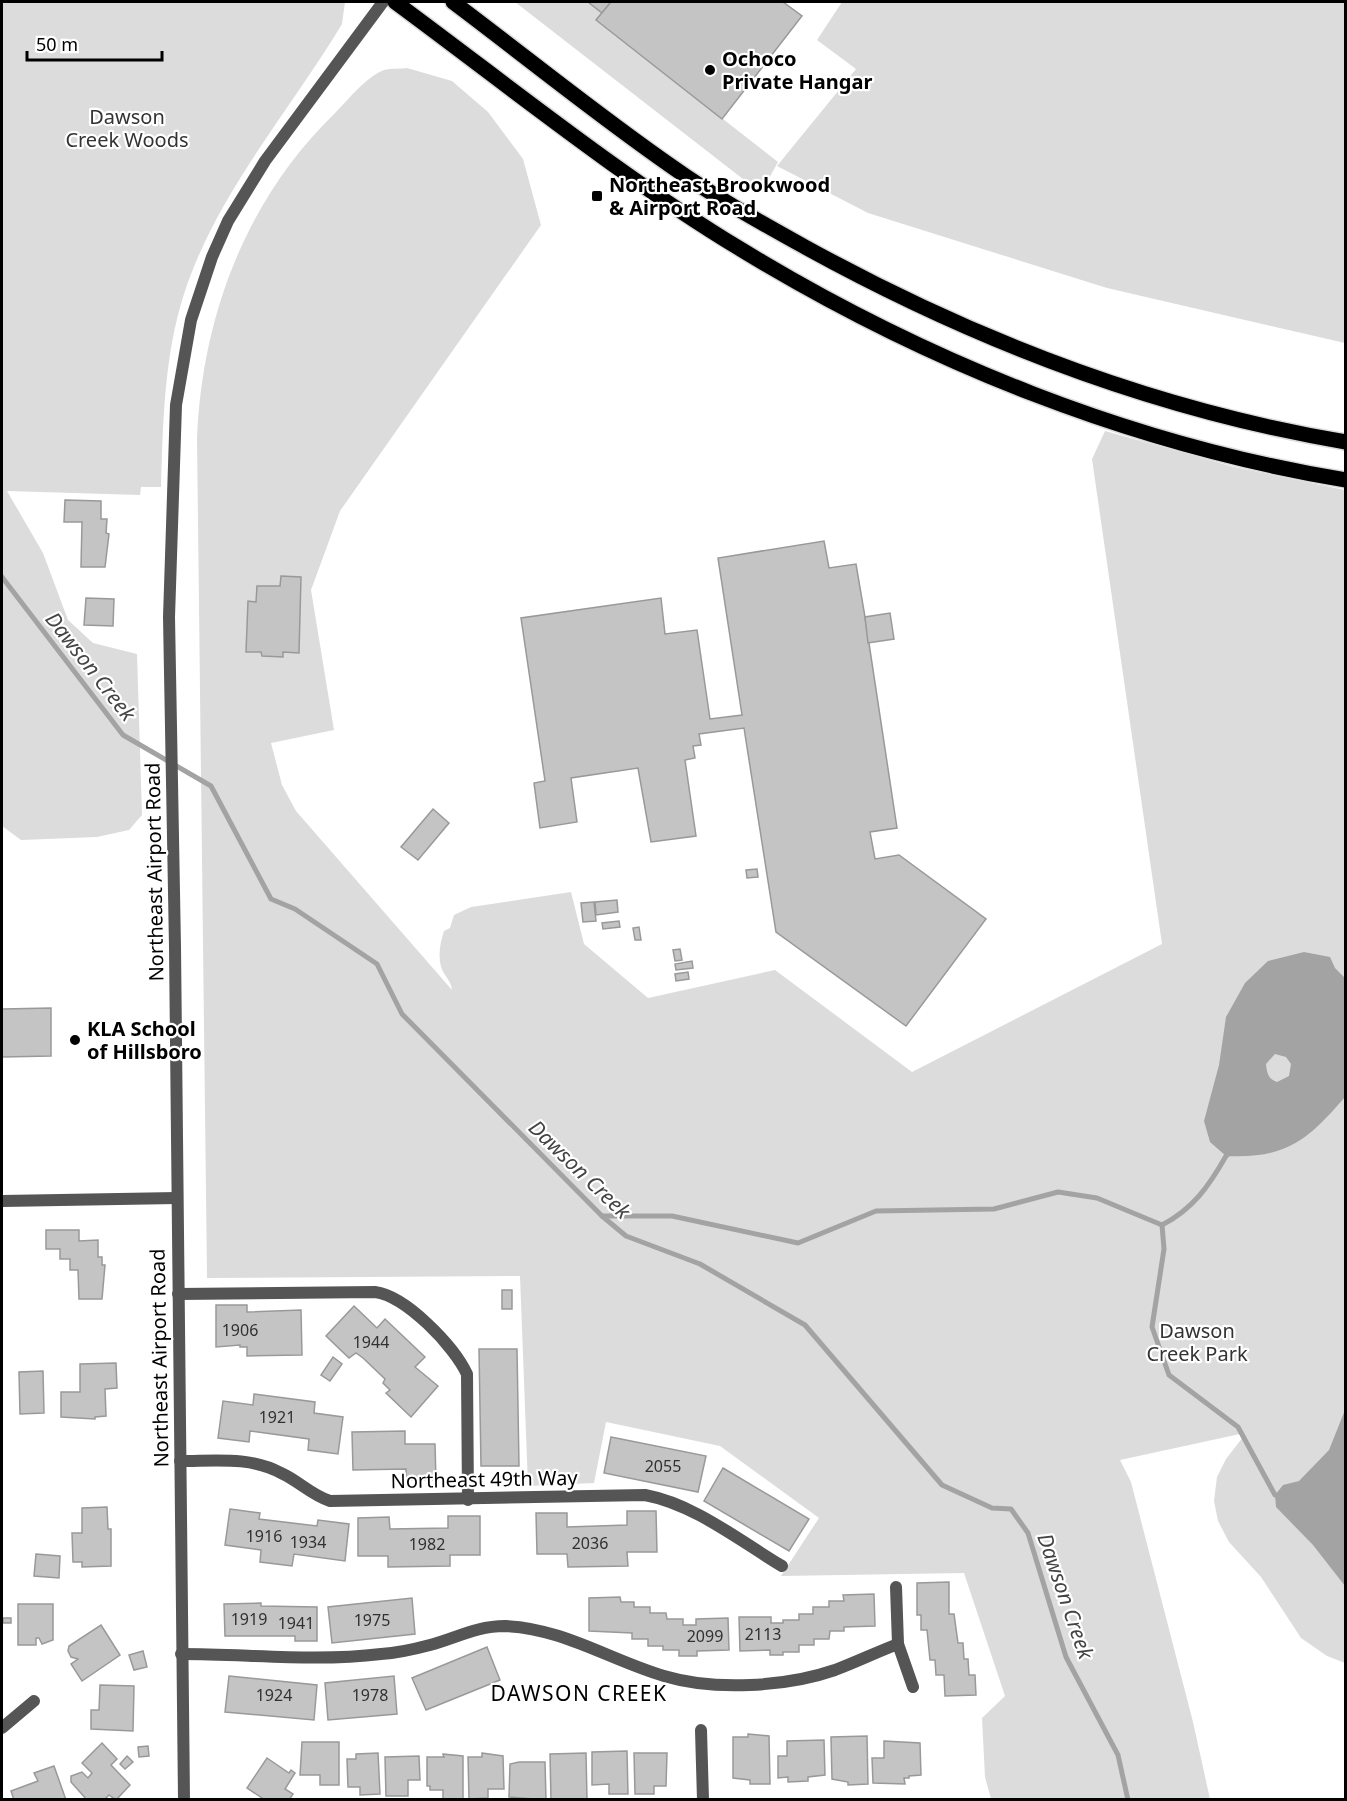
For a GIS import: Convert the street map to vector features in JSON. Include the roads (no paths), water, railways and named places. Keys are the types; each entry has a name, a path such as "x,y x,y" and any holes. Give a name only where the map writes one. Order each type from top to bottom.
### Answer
{"main road":[{"path":"395,2 656,194 785,275 895,333 1037,395 1124,425 1237,457 1346,480"},
{"path":"453,2 671,167 793,240 942,317 1041,359 1133,390 1211,412 1346,441"}],"street":[{"name":"Northeast Airport Road","path":"184,1800 169,617 176,405 191,320 212,257 240,199 265,161 383,2"},
{"path":"2,1201 177,1198"},
{"path":"178,1294 375,1292 388,1294 404,1302 460,1359 467,1374 468,1500"},
{"name":"Northeast 49th Way","path":"180,1461 246,1461 282,1473 316,1497 330,1501 645,1495 666,1499 782,1566"},
{"path":"896,1587 898,1644 913,1687"},
{"path":"181,1654 338,1659 396,1652 431,1645 472,1629 503,1626 542,1630 665,1677 704,1685 740,1685 778,1682 833,1671 898,1644"},
{"path":"2,1728 34,1701"},
{"path":"701,1730 703,1800"}],"waterway":[{"name":"Dawson Creek","path":"2,577 123,735 211,786 271,899 295,909 377,964 402,1014 602,1216 626,1236 700,1264 805,1325 942,1485 992,1508 1011,1509 1028,1533 1066,1657 1118,1755 1128,1800"},
{"path":"1162,1225 1183,1212 1199,1196 1231,1152"},
{"path":"602,1216 672,1216 798,1243 876,1211 994,1209 1058,1192 1097,1198 1162,1225"},
{"path":"1162,1225 1164,1249 1152,1327 1169,1375 1238,1427 1275,1495 1280,1496"}],"place":[{"name":"Ochoco Private Hangar","path":"710,70"},
{"name":"Northeast Brookwood & Airport Road","path":"597,196"},
{"name":"KLA School of Hillsboro","path":"75,1040"}],"district":[{"name":"DAWSON CREEK","path":"579,1693"}],"park label":[{"name":"Dawson Creek Woods","path":"127,128"},
{"name":"Dawson Creek Park","path":"1197,1342"}]}
